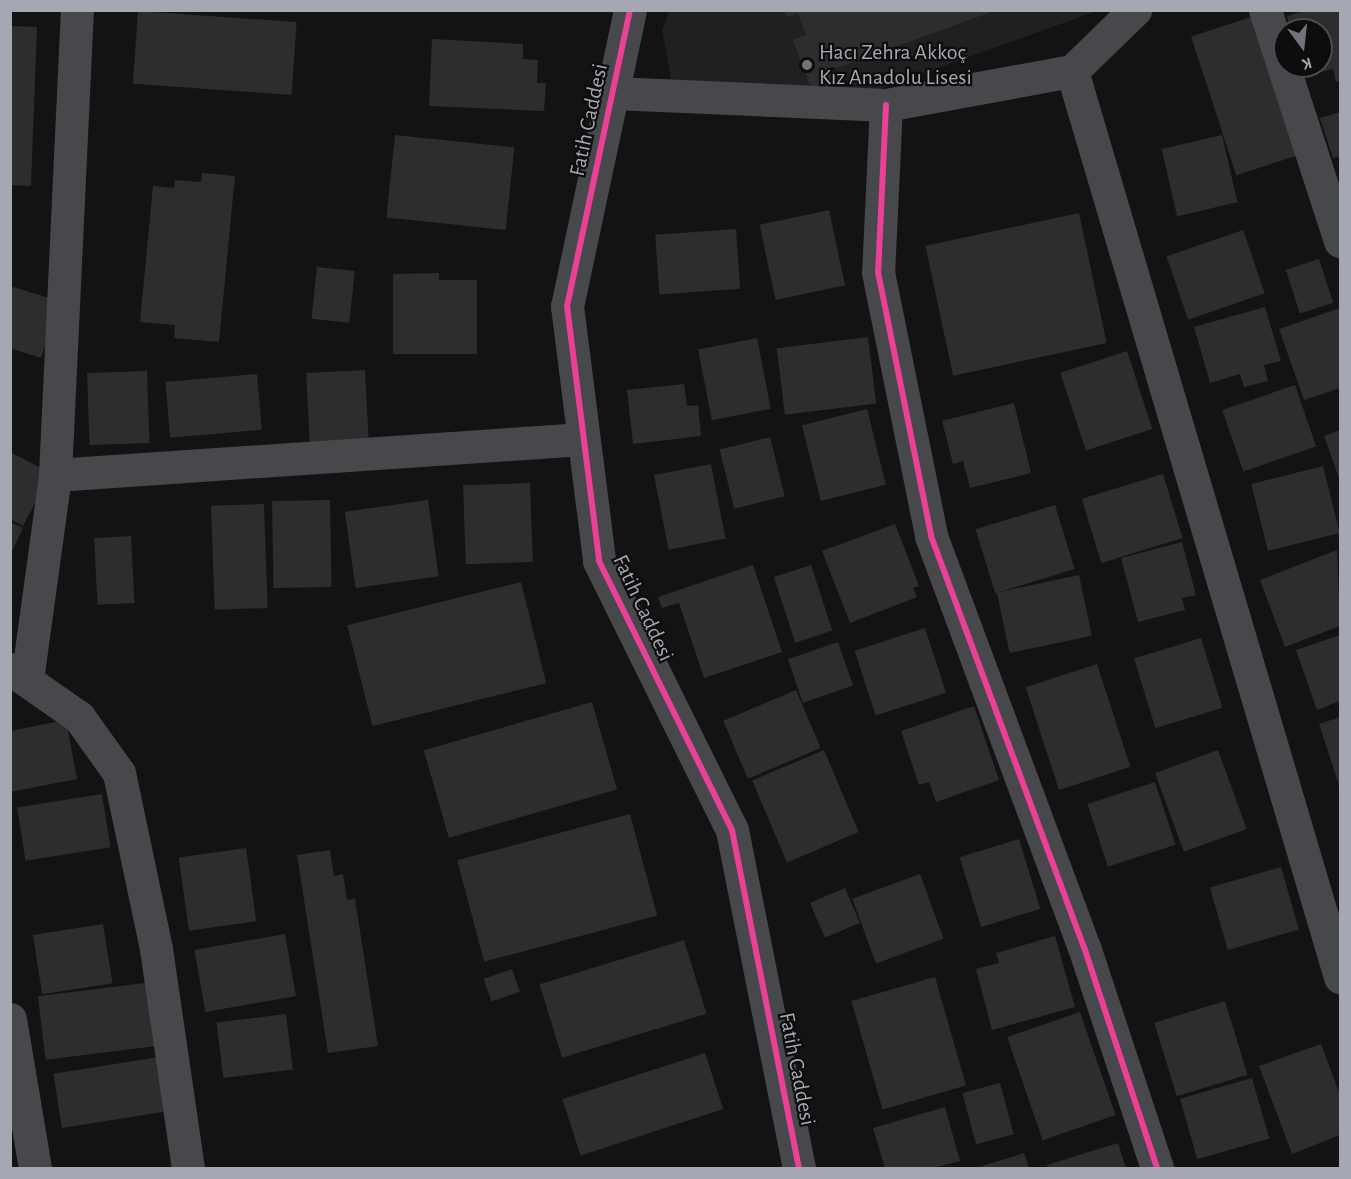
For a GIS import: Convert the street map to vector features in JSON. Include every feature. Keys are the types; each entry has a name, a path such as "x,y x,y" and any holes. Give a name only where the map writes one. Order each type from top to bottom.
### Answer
{"street":[{"path":"77,10 55,475 19,675 79,717 119,773 156,949 188,1168"},
{"name":"Fatih Caddesi","path":"630,10 567,306 599,561 732,830 799,1168"},
{"path":"613,93 886,105 1072,71 1135,10"},
{"path":"1265,10 1341,242"},
{"path":"1072,71 1341,977"},
{"path":"886,105 878,272 931,536 1084,947 1157,1168"},
{"path":"55,475 583,439"},
{"path":"10,1018 34,1168"}],"shaded area":[{"name":"Hacı Zehra Akkoç Kız Anadolu Lisesi","path":"670,10 1097,11 849,100 676,106 662,30"}],"building":[{"path":"784,10 994,11 831,70 834,80 811,88 793,40 806,35 798,13 787,17"},
{"path":"1307,10 1340,10 1340,81 1336,82 1333,69 1333,18 1287,18 1287,16"},
{"path":"138,11 297,22 292,95 133,84"},
{"path":"1251,17 1296,156 1236,175 1191,36"},
{"path":"10,26 37,27 31,186 10,185"},
{"path":"432,39 523,44 523,59 538,60 537,83 546,83 544,111 429,106"},
{"path":"1340,112 1340,156 1333,158 1320,118"},
{"path":"395,135 514,148 506,230 386,218"},
{"path":"1222,135 1238,202 1177,216 1162,149"},
{"path":"202,173 235,176 219,342 174,338 175,325 140,322 153,186 174,188 175,180 201,182"},
{"path":"829,210 845,285 776,300 760,225"},
{"path":"1079,213 1107,343 953,376 925,246"},
{"path":"736,229 740,289 659,295 655,235"},
{"path":"1243,230 1265,293 1188,320 1166,256"},
{"path":"1319,259 1333,303 1300,314 1286,270"},
{"path":"317,267 355,271 349,323 312,319"},
{"path":"439,273 439,280 477,280 477,354 393,354 393,274"},
{"path":"10,286 59,301 41,358 10,348"},
{"path":"1265,307 1281,361 1264,365 1268,381 1244,387 1240,374 1210,383 1194,327"},
{"path":"1340,308 1340,388 1304,400 1279,329"},
{"path":"868,337 876,404 785,415 777,348"},
{"path":"757,338 771,409 712,420 698,349"},
{"path":"1127,351 1152,429 1086,451 1060,373"},
{"path":"365,370 369,448 310,451 306,373"},
{"path":"147,371 150,443 90,445 87,373"},
{"path":"257,374 262,430 170,438 165,382"},
{"path":"684,384 687,406 698,405 701,436 633,444 627,390"},
{"path":"1295,385 1316,446 1243,472 1222,410"},
{"path":"1014,403 1031,473 970,488 963,461 953,464 942,421"},
{"path":"867,409 886,485 821,501 802,425"},
{"path":"1340,430 1340,481 1324,436"},
{"path":"770,437 785,496 734,509 720,450"},
{"path":"10,452 51,473 23,526 10,519"},
{"path":"711,464 726,539 669,550 654,475"},
{"path":"1323,466 1340,533 1268,551 1251,484"},
{"path":"1163,474 1183,538 1101,563 1082,499"},
{"path":"530,483 533,562 466,564 463,485"},
{"path":"330,500 332,587 274,588 272,501"},
{"path":"428,500 439,576 356,588 345,512"},
{"path":"264,504 268,608 215,610 211,506"},
{"path":"1055,505 1075,569 995,593 976,529"},
{"path":"10,522 23,528 10,555"},
{"path":"895,524 919,586 913,588 917,597 850,623 822,551"},
{"path":"131,536 135,603 98,605 94,538"},
{"path":"1182,542 1196,595 1182,598 1185,610 1138,622 1121,558"},
{"path":"1337,550 1340,626 1285,647 1260,580"},
{"path":"753,565 782,652 704,678 679,603 662,608 658,597"},
{"path":"811,565 832,631 795,643 774,577"},
{"path":"1079,575 1092,636 1010,653 997,592"},
{"path":"521,582 546,683 372,726 347,625"},
{"path":"925,628 946,693 876,716 855,651"},
{"path":"1340,635 1340,701 1317,710 1296,650"},
{"path":"1201,638 1222,708 1155,728 1134,658"},
{"path":"838,642 853,685 803,703 788,659"},
{"path":"1097,664 1130,767 1059,790 1026,687"},
{"path":"796,690 821,748 748,779 723,721"},
{"path":"592,702 617,789 449,838 424,750"},
{"path":"974,706 999,780 936,802 929,782 919,785 901,731"},
{"path":"1340,717 1340,788 1319,724"},
{"path":"66,720 77,779 10,792 10,731"},
{"path":"824,750 859,832 787,862 752,780"},
{"path":"1218,750 1247,829 1184,852 1155,773"},
{"path":"1155,782 1175,845 1108,867 1087,804"},
{"path":"102,794 110,847 26,861 17,807"},
{"path":"630,814 657,915 484,962 457,860"},
{"path":"1019,839 1040,909 981,927 960,857"},
{"path":"246,848 256,921 189,931 179,857"},
{"path":"330,850 334,876 343,874 347,900 355,899 378,1046 328,1053 297,855"},
{"path":"1281,867 1299,929 1228,950 1210,887"},
{"path":"920,874 944,939 876,963 852,899"},
{"path":"845,888 860,923 825,938 810,903"},
{"path":"103,924 112,983 42,994 33,935"},
{"path":"285,934 296,996 205,1012 194,950"},
{"path":"1055,936 1075,1007 992,1030 976,969 999,963 996,953"},
{"path":"684,940 707,1014 562,1058 540,984"},
{"path":"512,969 520,992 491,1001 484,979"},
{"path":"935,977 966,1086 883,1110 851,1001"},
{"path":"153,982 161,1046 46,1060 38,996"},
{"path":"1225,1001 1248,1075 1177,1096 1154,1023"},
{"path":"1080,1012 1115,1115 1043,1140 1007,1037"},
{"path":"286,1014 293,1070 223,1078 217,1023"},
{"path":"1321,1044 1340,1095 1340,1135 1292,1154 1259,1066"},
{"path":"705,1053 723,1109 581,1155 562,1099"},
{"path":"159,1057 168,1111 62,1128 53,1074"},
{"path":"1252,1078 1269,1139 1197,1159 1180,1099"},
{"path":"1000,1083 1014,1134 976,1144 962,1093"},
{"path":"945,1107 960,1161 933,1168 885,1168 873,1128"},
{"path":"1118,1143 1126,1168 1048,1168 1047,1165"},
{"path":"1024,1153 1029,1168 976,1168"}],"cycle path":[{"path":"630,10 567,306 599,561 732,830 799,1168"},
{"path":"886,105 878,272 931,536 1084,947 1157,1168"}],"place":[{"name":"Hacı Zehra Akkoç Kız Anadolu Lisesi","path":"807,65"}]}
